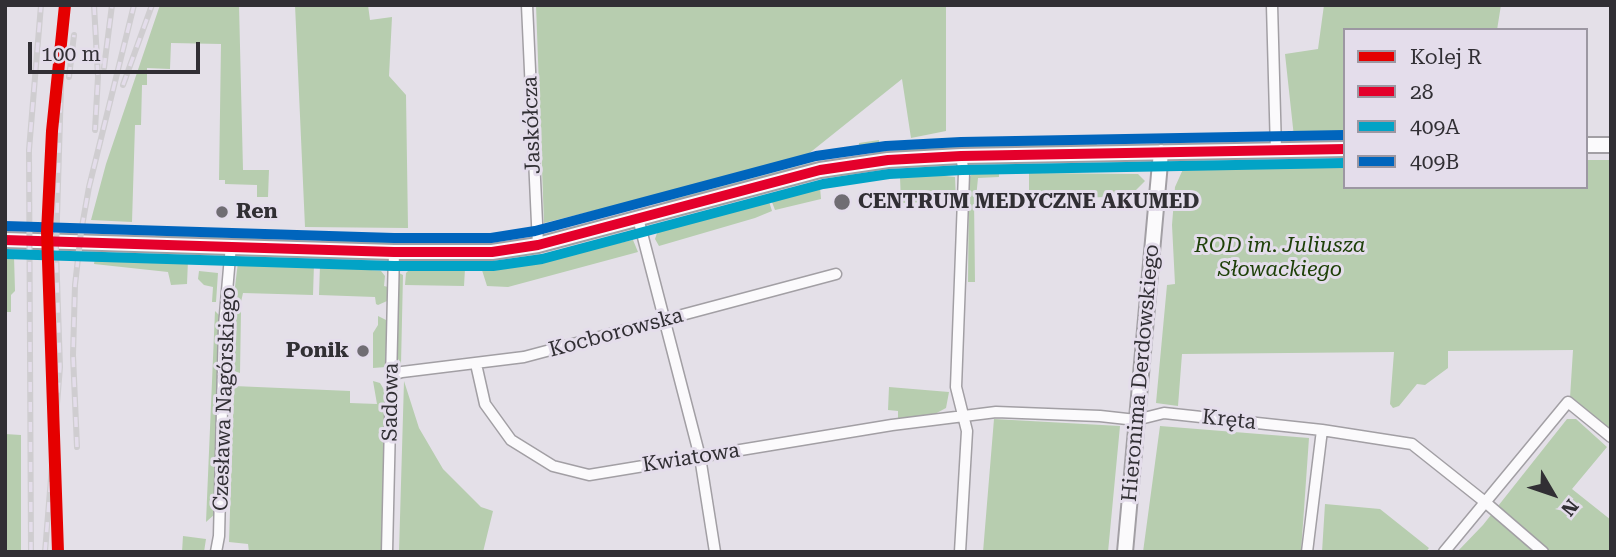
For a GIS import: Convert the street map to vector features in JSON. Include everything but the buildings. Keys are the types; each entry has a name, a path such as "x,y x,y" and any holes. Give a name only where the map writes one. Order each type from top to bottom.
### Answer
{"main road":[{"path":"1588,145 1611,145"},
{"path":"5,240 394,252 492,252 538,245 820,170 888,160 961,156 1343,149"},
{"name":"Hieronima Derdowskiego","path":"1125,552 1161,152"}],"street":[{"name":"Jaskółcza","path":"527,5 538,245"},
{"path":"1272,5 1276,150"},
{"path":"960,552 967,431 956,387 964,173 961,156"},
{"path":"638,218 700,457 715,552"},
{"name":"Czesława Nagórskiego","path":"216,552 219,536 224,326 231,245"},
{"name":"Sadowa","path":"387,552 394,252"},
{"name":"Kocborowska","path":"392,375 524,357 836,274"},
{"name":"Kwiatowa","path":"476,364 485,404 511,440 553,466 589,475 892,425 996,412 1136,420"},
{"path":"1444,552 1568,402 1611,437"},
{"name":"Kręta","path":"1136,420 1164,413 1322,430 1412,444 1542,552"},
{"path":"1307,552 1322,430"}],"green space":[{"path":"160,5 239,5 243,170 269,170 268,197 257,197 257,185 225,184 225,180 219,180 221,44 171,43 170,69 147,68 147,85 142,85 141,125 135,125 132,222 91,220 106,164"},
{"path":"295,5 368,5 370,20 392,17 389,76 406,95 408,228 305,227"},
{"path":"536,5 946,5 946,131 911,138 902,79 807,155 544,223"},
{"path":"1324,5 1501,5 1497,28 1343,28 1343,134 1294,137 1285,54 1318,49"},
{"path":"982,138 1079,138 1081,142 963,142 859,152 859,143 879,140 879,146"},
{"path":"1097,144 1096,147 955,149 874,155 874,152 955,145"},
{"name":"ROD im. Juliusza Słowackiego","path":"1588,160 1611,160 1611,432 1570,398 1573,350 1448,351 1448,368 1425,385 1417,384 1399,406 1393,408 1390,404 1394,352 1182,354 1178,406 1156,403 1167,285 1175,284 1172,225 1175,187 1184,167 1343,163 1343,189 1588,189"},
{"path":"814,162 812,165 667,204 666,201"},
{"path":"999,170 999,177 978,178 974,199 975,282 968,282 969,178 974,171"},
{"path":"918,173 955,177 956,201 901,203 900,177 877,179"},
{"path":"1029,173 1138,174 1145,181 1130,196 1029,200"},
{"path":"820,187 821,199 775,210 770,197"},
{"path":"768,198 772,211 755,218 659,246 655,239 658,230 671,224 675,226 676,223"},
{"path":"155,235 273,239 158,238"},
{"path":"321,240 451,244 386,245 323,243"},
{"path":"633,240 638,252 508,287 487,286 481,267 537,261"},
{"path":"96,252 123,258 188,260 187,284 171,285 168,272 94,264"},
{"path":"5,256 14,256 15,291 11,295 11,312 5,312"},
{"path":"238,262 314,264 313,295 243,293 241,302 235,299 234,295"},
{"path":"320,265 381,271 385,276 384,286 388,287 387,301 378,305 375,297 319,295"},
{"path":"423,267 465,269 464,286 405,285 406,273 409,270"},
{"path":"199,271 218,273 216,302 212,302 213,287 204,285 198,279"},
{"path":"399,273 403,275 401,364 397,357"},
{"path":"215,311 219,315 215,514 206,522"},
{"path":"238,311 241,311 240,373 234,371 230,362 232,321"},
{"path":"378,316 386,320 386,367 373,368 373,333 378,325"},
{"path":"373,381 380,383 386,393 381,552 249,552 248,544 229,542 234,386 350,391 350,403 377,404"},
{"path":"404,381 419,428 443,469 481,507 493,511 483,552 399,552"},
{"path":"889,387 949,392 946,408 931,416 898,418 898,411 888,410"},
{"path":"994,419 1120,426 1108,552 983,552"},
{"path":"1567,419 1576,419 1607,447 1572,489 1611,520 1611,552 1457,552 1483,525"},
{"path":"1160,426 1309,438 1301,552 1143,552"},
{"path":"5,434 21,435 21,552 5,552"},
{"path":"1325,504 1380,509 1429,548 1426,552 1322,552"},
{"path":"183,536 206,539 204,552 182,552"}],"railway":[{"path":"31,552 29,150 41,5"},
{"path":"94,5 98,77 95,130"},
{"path":"104,68 112,5"},
{"path":"77,447 73,355 75,285 81,232 89,187 134,5"},
{"path":"123,85 152,5"},
{"path":"45,552 60,367 56,250 63,22"},
{"path":"69,77 74,35"}],"rail line":[{"name":"R","path":"58,552 47,232 52,131 65,5"}],"transit line":[{"name":"409B","path":"5,226 394,238 491,238 535,231 816,156 886,146 961,142 1343,135"},
{"name":"28","path":"5,240 394,252 492,252 538,245 820,170 888,160 961,156 1343,149"},
{"name":"409A","path":"5,254 394,266 493,266 542,259 823,184 889,174 962,170 1343,163"}],"place":[{"name":"CENTRUM MEDYCZNE AKUMED","path":"842,202"},
{"name":"Ren","path":"222,212"},
{"name":"Ponik","path":"363,351"}]}
